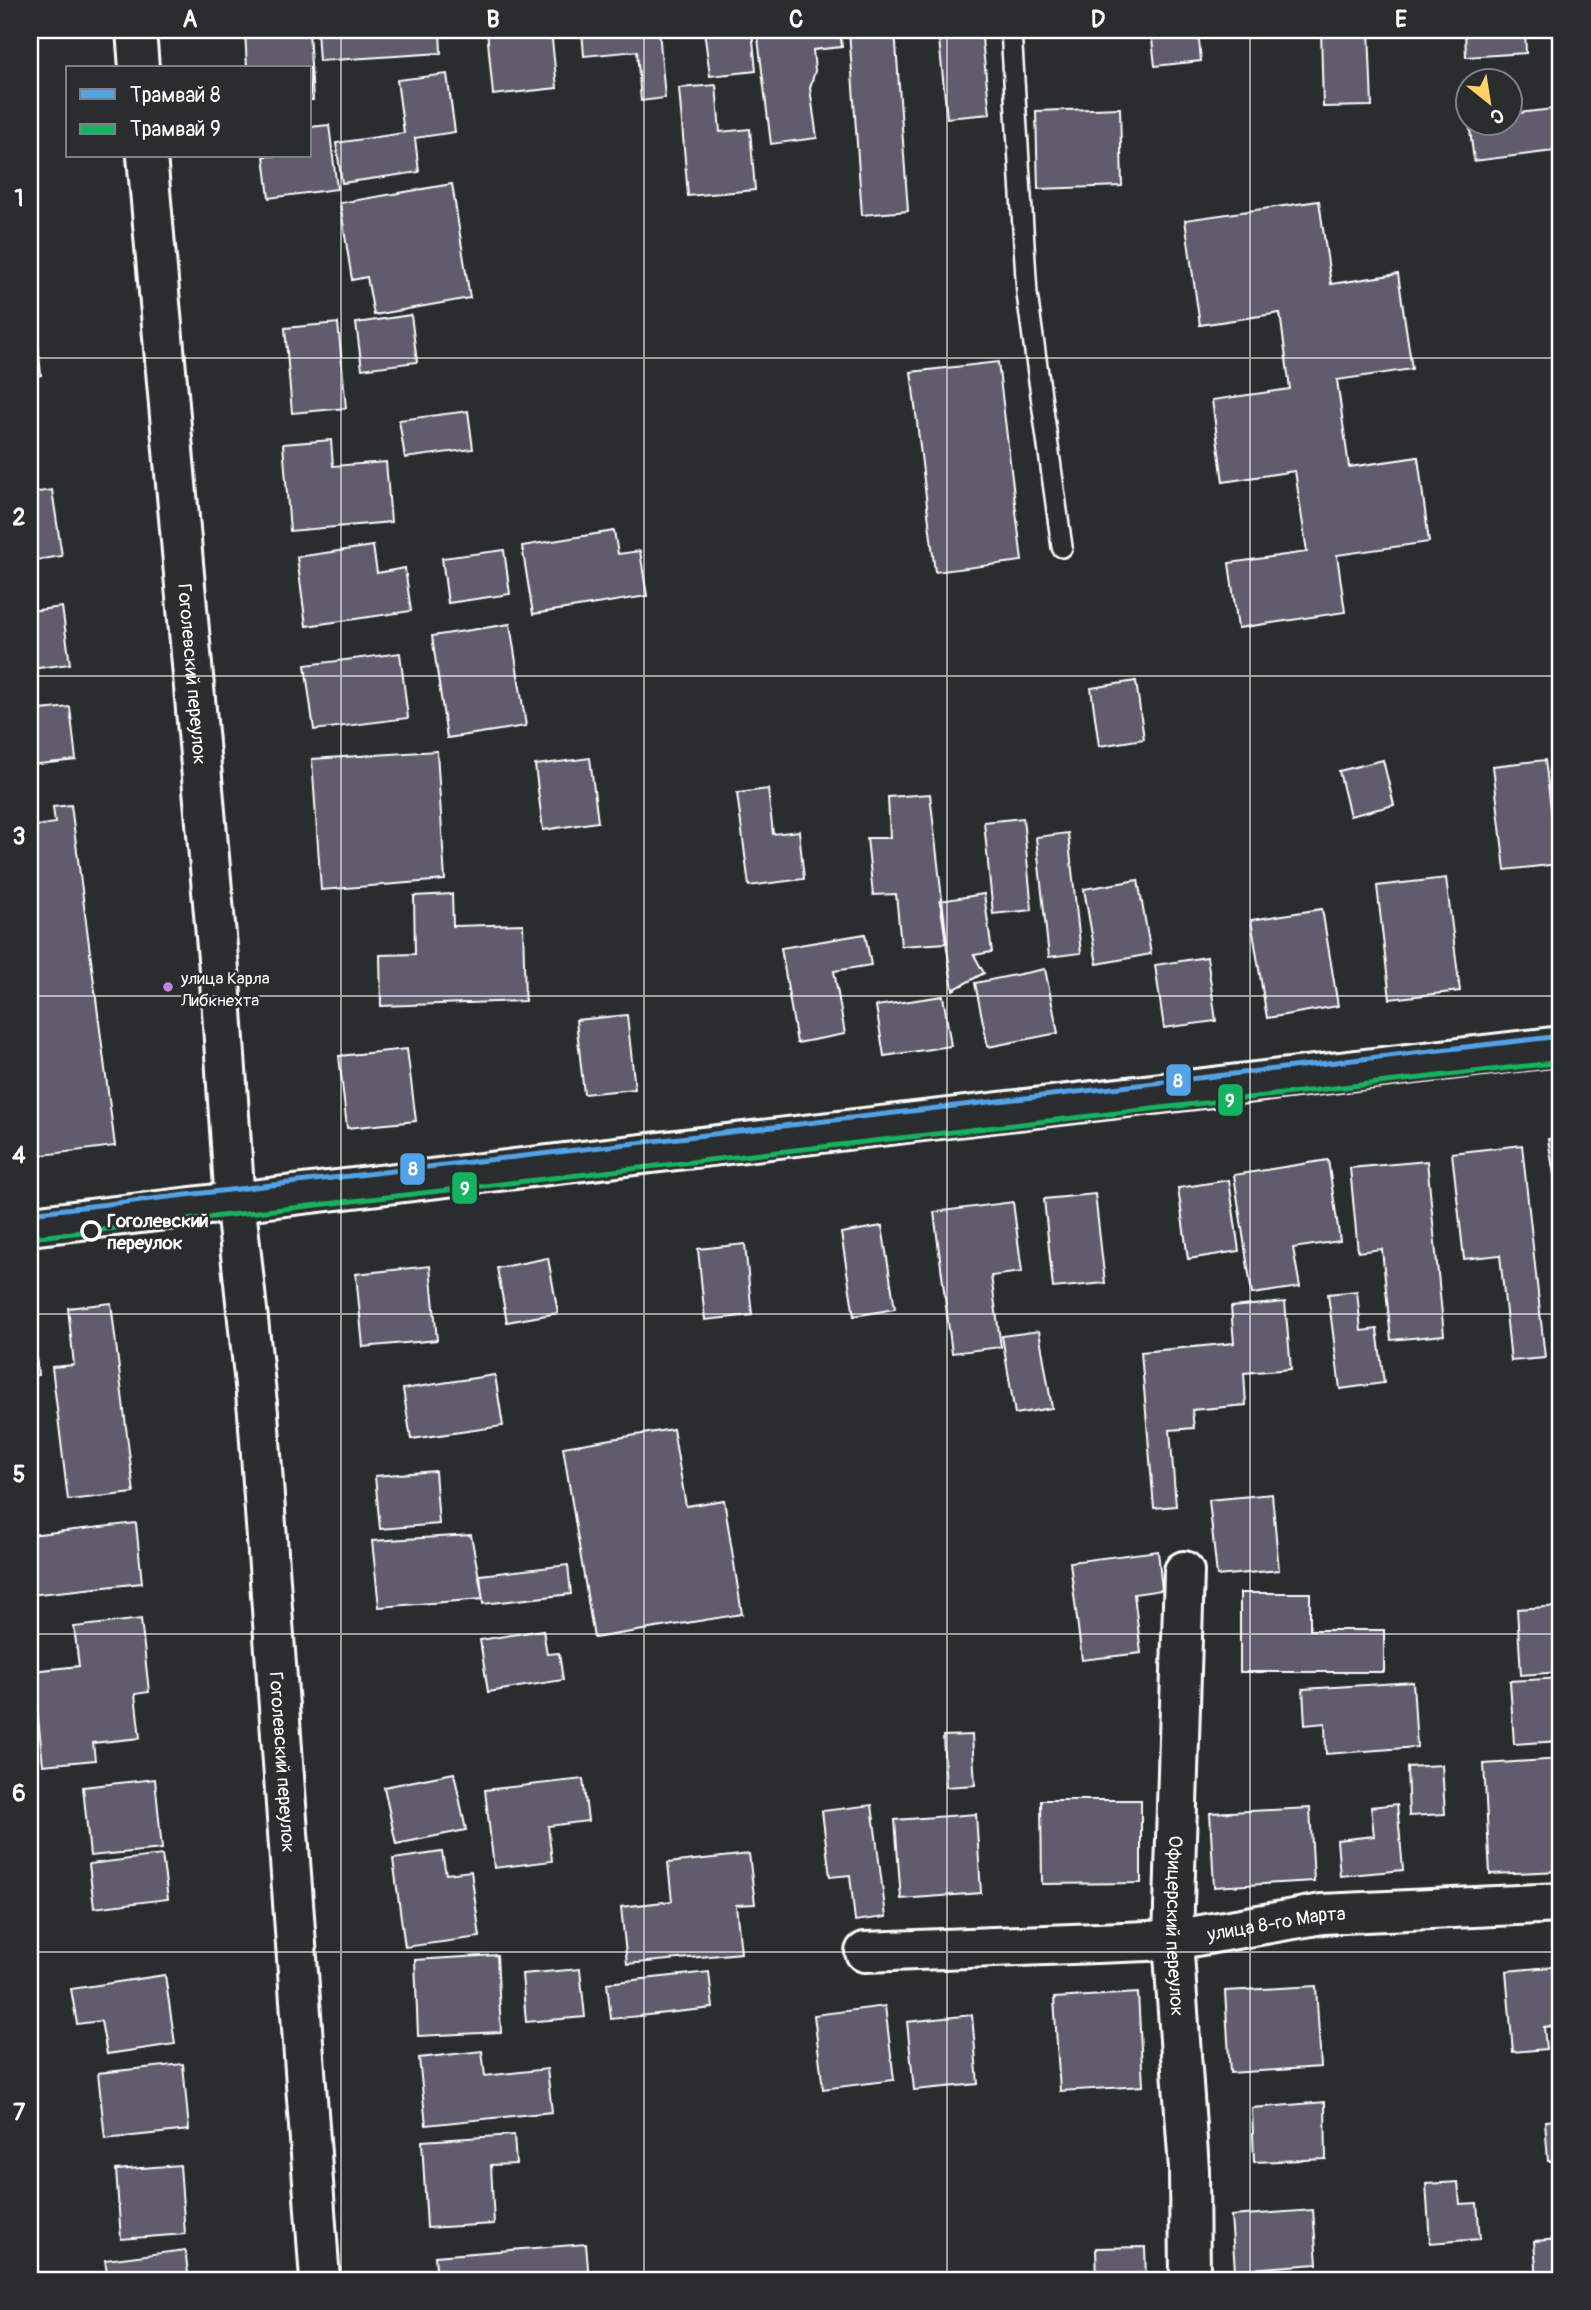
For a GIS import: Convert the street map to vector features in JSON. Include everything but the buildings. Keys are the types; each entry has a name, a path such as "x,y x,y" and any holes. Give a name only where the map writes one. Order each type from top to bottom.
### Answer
{"street":[{"path":"136,30 139,66"},
{"name":"Гоголевский переулок","path":"147,158 220,981 236,1201 258,1413 320,2280"},
{"path":"30,1226 1561,1046"},
{"name":"Офицерский переулок","path":"1184,1571 1173,1940 1189,2169 1190,2280"},
{"name":"улица 8-го Марта","path":"865,1952 1173,1940 1322,1914 1561,1903"}],"lane":[{"path":"1011,30 1027,294 1062,547"}],"tram line":[{"name":"8","path":"30,1213 1561,1036"},
{"name":"9","path":"30,1238 1561,1062"}],"place":[{"name":"улица Карла Либкнехта","path":"168,987"},
{"name":"Гоголевский переулок","path":"91,1231"}]}
